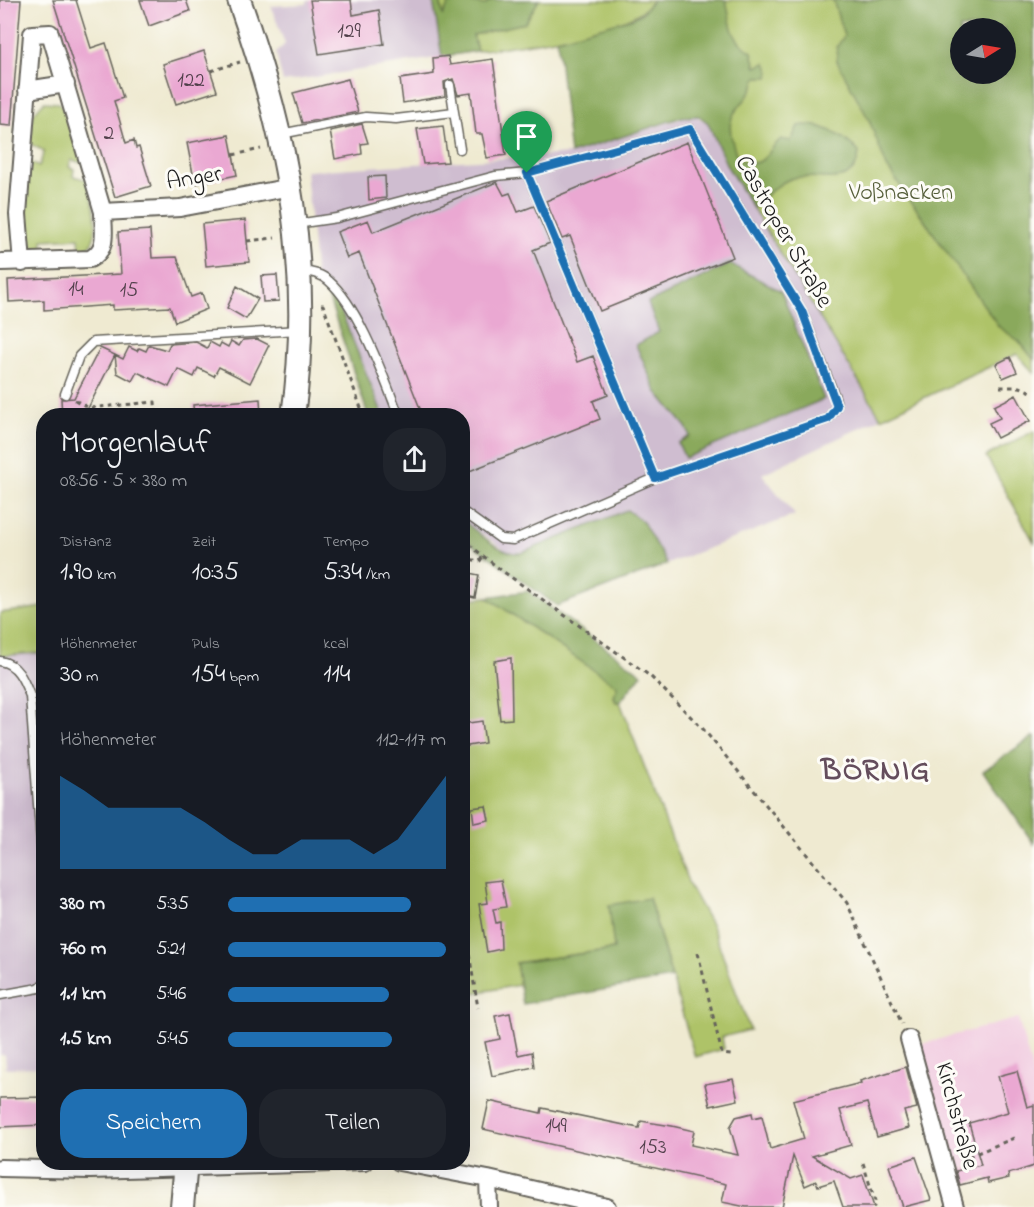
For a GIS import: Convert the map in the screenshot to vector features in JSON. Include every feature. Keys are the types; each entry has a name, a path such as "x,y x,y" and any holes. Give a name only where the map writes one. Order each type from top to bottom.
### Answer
{"main road":[{"path":"239,0 260,56 282,139 291,188 301,303 294,408"},
{"path":"182,1207 186,1170"}],"street":[{"path":"2,262 22,263 90,259 99,254 104,245 103,212 50,33 32,34 18,214 22,263"},
{"path":"27,90 66,84"},
{"name":"Anger","path":"103,212 180,208 291,188"},
{"name":"Kirchstraße","path":"909,1039 955,1207"},
{"path":"0,1168 36,1167"},
{"path":"441,1170 607,1207"},
{"path":"488,1179 489,1207"}],"lane":[{"path":"450,85 459,149"},
{"path":"282,139 366,117 396,119 454,112"},
{"name":"Castroper Straße","path":"296,230 495,176 527,173 690,129 802,311 835,396 837,406 833,415 828,419 655,478 513,540 501,539 470,517"},
{"path":"527,173 655,478"},
{"path":"299,270 319,274 339,292 367,337 396,408"},
{"path":"65,394 79,356 93,342 300,330"},
{"path":"0,661 8,662 21,675 30,696 36,777"},
{"path":"0,995 36,987"}],"path":[{"path":"211,71 260,56"},
{"path":"233,155 282,139"},
{"path":"247,241 296,230"},
{"path":"301,303 323,305 361,408"},
{"path":"1000,387 1020,387 1034,393"},
{"path":"65,394 89,408 155,402 155,408"},
{"path":"470,545 650,676 704,730 847,903 909,1039"},
{"path":"470,559 480,561 483,556"},
{"path":"698,953 722,1054 731,1055"},
{"path":"470,959 478,1008"},
{"path":"944,1165 1014,1138"},
{"path":"863,1163 875,1201 874,1207"}],"shaded area":[{"path":"433,0 442,57 283,82 276,53 285,44 271,6 307,4 307,1"},
{"path":"693,115 708,123 727,166 881,418 762,474 795,515 667,564 643,522 511,554 470,526 470,408 380,408 335,296 326,290 317,290 306,171 570,154","holes":["659,332 824,399 678,443 690,437 686,427 656,391 636,345"]},
{"path":"36,653 36,1067 3,1068 6,1066 5,1055 0,1055 0,656"},
{"path":"1018,1018 1034,1076 1034,1148 951,1172 914,1046"}],"green space":[{"path":"433,0 440,0 443,15 449,4 463,1 485,5 491,0 539,0 525,23 473,35 477,51 442,57"},
{"path":"440,0 491,0 485,5 463,1 443,16"},
{"path":"539,0 653,0 641,11 623,21 599,29 545,41 477,51 473,35 501,28 519,20 534,8"},
{"path":"653,0 726,0 735,35 752,52 756,67 766,63 770,72 768,77 757,77 752,90 731,119 732,141 738,159 754,163 760,161 781,139 791,141 798,126 815,126 839,135 859,152 856,165 850,173 831,178 790,179 775,188 753,208 727,166 708,123 699,116 682,117 570,154 557,39 633,18 642,13"},
{"name":"Voßnacken","path":"684,0 1034,0 1034,373 1017,354 881,418 727,166 694,19"},
{"path":"833,0 1034,0 1034,360 1019,341 999,327 887,167 869,120 837,61 837,47 844,36"},
{"path":"44,102 59,103 66,112 83,163 71,160 69,167 74,169 73,176 88,180 96,220 95,231 88,247 80,252 79,238 43,240 43,254 35,250 29,241 26,229 25,198 28,161 39,167 44,151 30,144 33,114"},
{"path":"730,264 781,291 824,399 685,458 678,443 690,436 686,427 656,391 636,345 659,332 648,303"},
{"path":"326,290 335,296 380,408 366,408"},
{"path":"1034,431 1034,542 986,456"},
{"path":"627,510 643,522 667,564 557,606 470,543 470,526 497,547 513,553 521,553"},
{"path":"528,591 642,674 620,702 616,702 614,697 617,686 487,597"},
{"path":"487,597 618,686 614,698 616,702 620,702 690,887 712,926 750,1030 722,1037 724,1049 695,1057 649,898 614,949 516,963 520,985 470,994 470,599"},
{"path":"36,608 36,653 0,656 0,613"},
{"path":"1034,736 1034,844 983,771"},
{"path":"649,898 672,978 523,1004 516,963 614,949 609,905"}],"building":[{"path":"0,0 21,0 11,126 0,125"},
{"path":"53,0 76,0 91,48 106,43 123,98 114,101 126,143 134,140 136,148 139,147 151,186 115,197"},
{"path":"140,0 186,0 190,11 149,26"},
{"path":"310,0 351,0 353,15 379,10 384,44 319,54"},
{"path":"204,51 217,91 176,104 163,64"},
{"path":"448,56 450,65 493,59 506,155 487,158 482,134 476,134 471,93 458,95 453,79 444,82 445,96 403,103 400,79 434,74 433,58"},
{"path":"348,79 358,112 302,123 293,93"},
{"path":"362,124 368,143 361,144 362,154 335,159 330,131"},
{"path":"443,126 448,162 423,164 417,129"},
{"path":"229,135 237,175 195,184 187,143"},
{"path":"687,142 733,257 600,311 570,236 562,239 546,201"},
{"path":"385,176 386,198 369,200 368,177"},
{"path":"497,182 504,195 510,193 518,212 534,206 550,243 533,250 577,362 593,356 608,395 593,401 600,419 470,471 470,408 420,408 359,253 347,258 337,232 368,220 373,232"},
{"path":"245,220 249,262 206,266 202,224"},
{"path":"150,230 152,258 177,257 191,297 202,293 207,309 175,322 170,307 113,310 113,305 44,310 44,300 9,302 8,280 121,274 118,232"},
{"path":"277,275 279,301 263,302 261,276"},
{"path":"237,286 258,299 246,319 227,308"},
{"path":"257,339 269,345 250,383 219,367 214,376 198,368 194,377 178,369 169,387 137,372 132,381 117,373 115,355 123,359 129,347 137,351 139,348 146,351 149,345 167,350 170,344 196,342 207,348 210,342 219,347 221,343 228,347 231,341 239,346 243,340"},
{"path":"100,348 115,355 88,408 62,408 61,399 74,398"},
{"path":"1010,357 1017,372 1003,378 996,364"},
{"path":"1016,395 1030,421 997,438 989,423 1000,418 994,406"},
{"path":"260,399 261,408 193,408 193,405"},
{"path":"470,573 479,575 475,598 470,597"},
{"path":"511,658 512,719 500,720 494,661"},
{"path":"482,721 485,743 470,746 470,723"},
{"path":"486,806 489,820 474,823 472,808"},
{"path":"501,880 506,907 493,909 496,923 500,922 501,949 487,952 479,904 488,903 485,882"},
{"path":"510,1013 518,1055 532,1052 534,1067 492,1076 485,1042 500,1039 495,1016"},
{"path":"906,1067 917,1108 904,1111 909,1128 877,1137 867,1103 840,1110 851,1145 812,1156 851,1179 863,1175 874,1207 843,1207 834,1181 818,1186 816,1181 805,1186 793,1156 782,1207 746,1207 722,1202 726,1184 483,1129 489,1101 541,1113 542,1108 639,1128 641,1121 672,1126 694,1131 691,1145 738,1155 730,1127 736,1117 752,1113 753,1118 762,1116 770,1149 804,1139 793,1100 861,1083 860,1081"},
{"path":"1017,1071 1027,1107 1034,1105 1034,1166 1008,1174 1009,1178 988,1183 987,1178 960,1185 956,1171 981,1165 969,1123 1008,1112 998,1076"},
{"path":"733,1079 738,1100 710,1106 705,1084"},
{"path":"36,1097 36,1125 0,1127 0,1098"},
{"path":"916,1157 931,1200 903,1207 889,1166"}],"district":[{"name":"BÖRNIG","path":"876,772"}],"route":[{"path":"690,129 802,311 835,396 837,406 833,415 828,419 655,478 527,173 649,142 690,129"}]}
